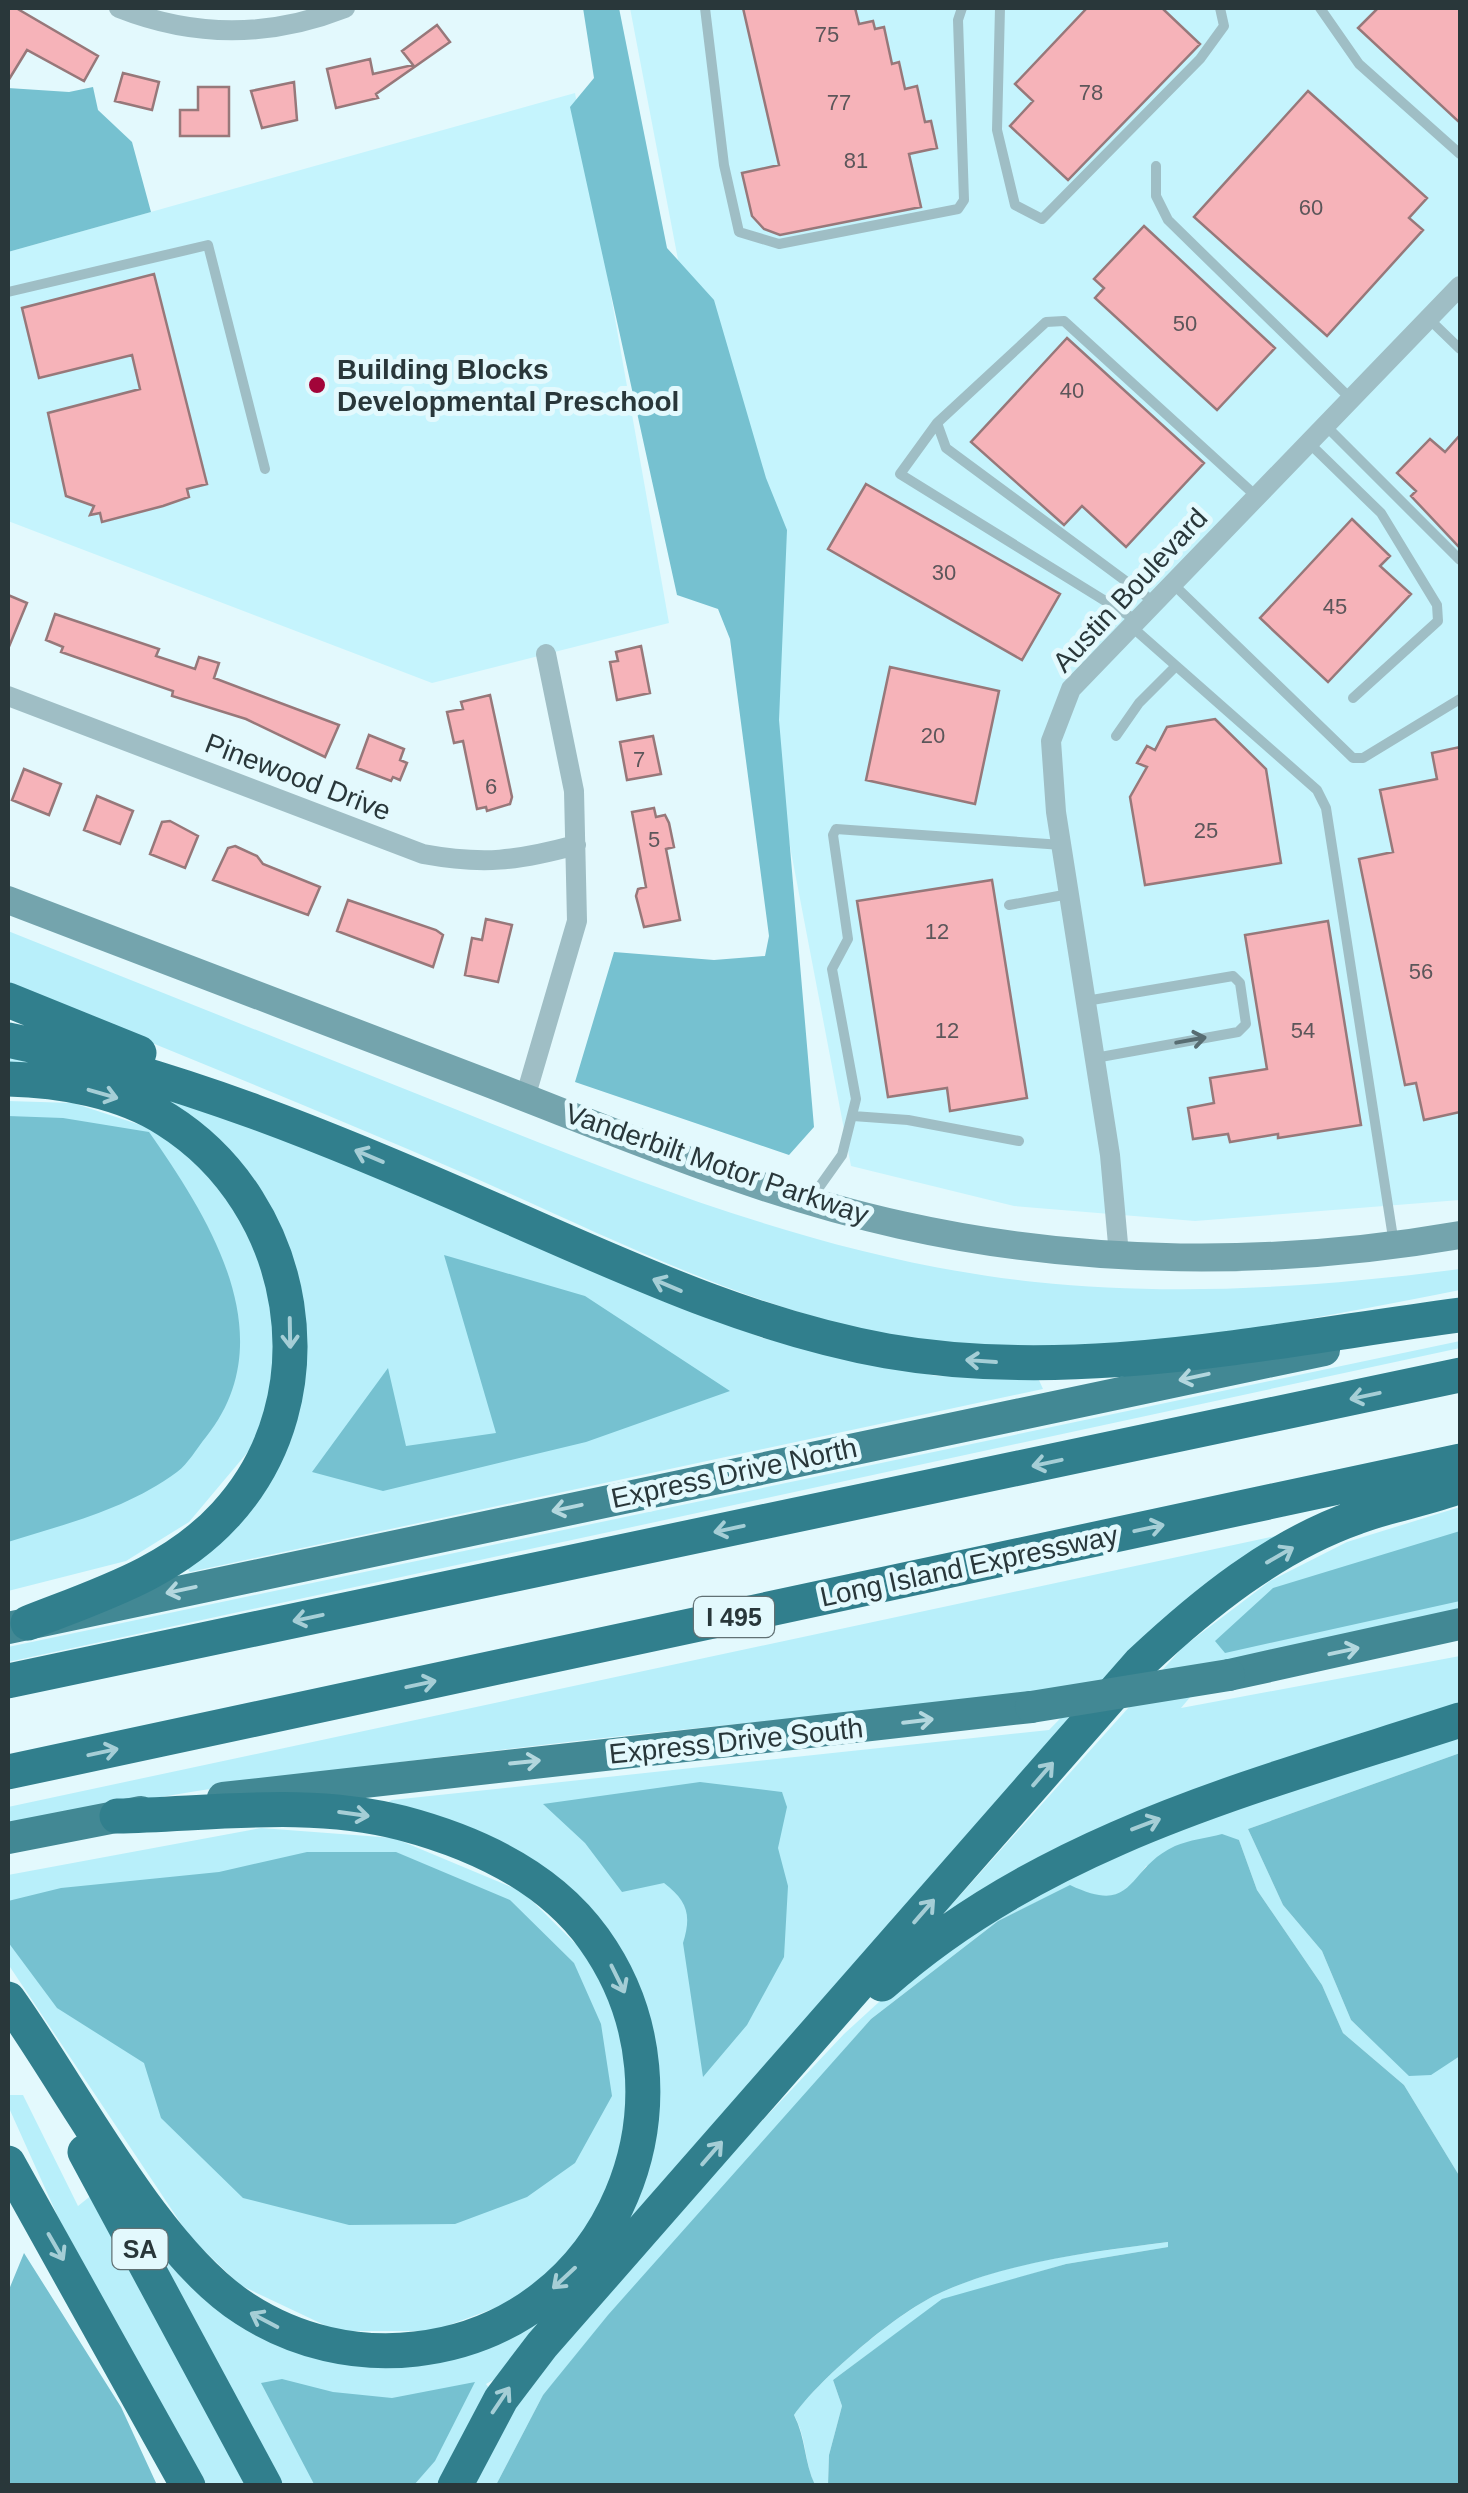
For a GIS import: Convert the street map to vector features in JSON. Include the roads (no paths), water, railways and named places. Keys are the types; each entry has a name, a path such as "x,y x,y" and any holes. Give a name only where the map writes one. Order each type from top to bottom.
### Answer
{"highway":[{"path":"8,1000 152,1058 280,1119 712,1304 786,1328 890,1351 1012,1363 1116,1360 1460,1319"},
{"path":"8,1040 156,1077 280,1119"},
{"path":"8,1078 108,1094 165,1118 190,1136 228,1172 266,1231 290,1319 289,1372 277,1424 256,1472 224,1516 159,1570 18,1626"},
{"name":"Express Drive North","path":"18,1626 1460,1319"},
{"path":"8,1681 1460,1376"},
{"name":"Long Island Expressway","path":"8,1772 1460,1461"},
{"path":"455,2486 482,2430 531,2359 1120,1686 1189,1618 1240,1580 1325,1530 1460,1486"},
{"name":"Express Drive South","path":"8,1838 117,1816 335,1782 1031,1707 1229,1675 1460,1624"},
{"path":"1390,1641 1460,1633"},
{"path":"768,2090 911,1960 1001,1896 1075,1855 1197,1805 1460,1720"},
{"path":"8,1999 115,2160 192,2264 241,2307 294,2334 378,2351 430,2348 483,2332 538,2302 558,2284 580,2263 615,2212 643,2124 639,2040 610,1962 572,1913 548,1892 493,1856 461,1842 363,1815 293,1810 117,1816"},
{"name":"SA","path":"8,2017 167,2298 266,2486"},
{"name":"SA","path":"8,2163 188,2486"}],"main road":[{"name":"Vanderbilt Motor Parkway","path":"8,900 525,1098 809,1200 962,1236 1120,1255 1252,1257 1394,1245 1460,1235"}],"street":[{"path":"118,8 157,23 206,32 255,31 314,20 345,8"},
{"name":"Austin Boulevard","path":"1120,1255 1051,741 1072,689 1460,286"},
{"path":"525,1098 576,921 574,791 546,654"},
{"name":"Pinewood Drive","path":"8,696 423,854 490,863 520,861 576,846"}],"lane":[{"path":"706,8 724,165 740,232 779,244 958,209 964,200 958,20 962,8"},
{"path":"1000,8 997,130 1016,205 1042,219 1200,59 1224,26 1220,8"},
{"path":"1320,8 1359,64 1460,154"},
{"path":"1156,166 1156,196 1168,220 1351,399"},
{"path":"8,292 208,246 266,470"},
{"path":"1428,318 1460,349"},
{"path":"1256,496 1064,321 1046,322 937,423 900,474 1133,623 1317,790 1326,808 1394,1245"},
{"path":"937,423 946,448 1154,602"},
{"path":"1326,425 1460,560"},
{"path":"1308,442 1380,513 1438,605 1438,621 1352,698"},
{"path":"1172,583 1353,758 1363,758 1460,700"},
{"path":"1116,736 1138,703 1176,666"},
{"path":"809,1200 842,1156 856,1099 832,969 848,938 832,835 836,828 1062,845"},
{"path":"1009,905 1070,894"},
{"path":"1086,1001 1233,976 1240,984 1246,1024 1238,1032 1095,1058"},
{"path":"854,1116 908,1120 1019,1141"}],"place":[{"name":"Building Blocks Developmental Preschool","path":"317,385"}]}
